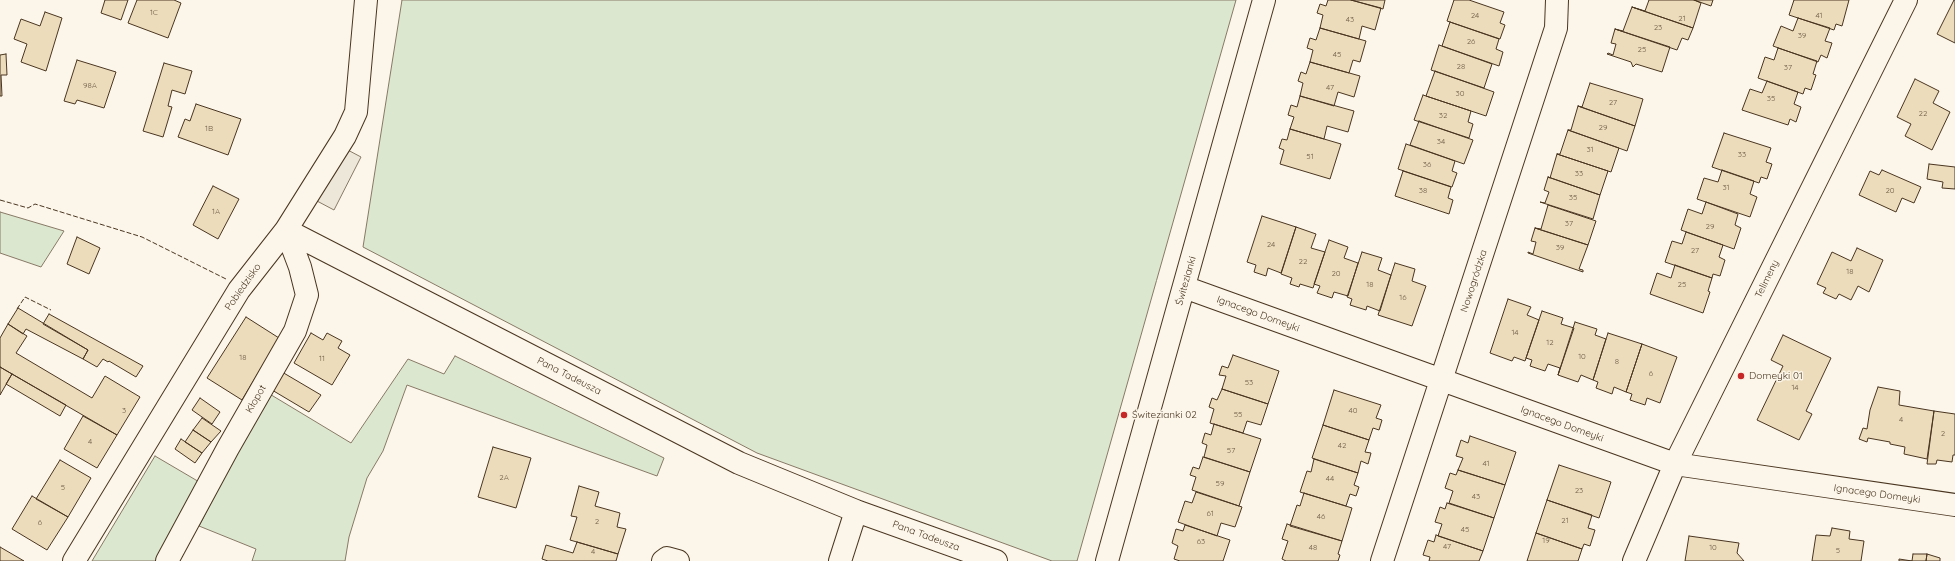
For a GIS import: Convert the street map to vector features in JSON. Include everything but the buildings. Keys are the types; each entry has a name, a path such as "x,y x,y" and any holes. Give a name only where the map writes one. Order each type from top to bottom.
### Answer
{"street":[{"name":"Pobiedzisko","path":"74,561 239,290 286,230 345,136 356,112 366,0"},
{"name":"Świtezianki","path":"1107,561 1264,0"},
{"name":"Nowogródzka","path":"1382,561 1556,28 1557,0"},
{"name":"Telimeny","path":"1634,561 1675,464 1906,0"},
{"name":"Pana Tadeusza","path":"286,230 739,463 856,511 996,561"},
{"name":"Kłopot","path":"167,561 228,448 295,331 307,295 300,267 286,230"},
{"name":"Ignacego Domeyki","path":"1184,287 1675,464 1955,505"},
{"path":"840,561 856,511"},
{"path":"663,561 667,558 678,561"}],"green space":[{"path":"402,0 1236,0 1077,561 1052,561 757,453 363,247"},
{"path":"0,212 64,231 41,267 0,253"},
{"path":"455,356 664,458 657,476 407,385 383,451 367,478 349,537 345,561 252,561 256,549 199,526 268,393 351,443 408,359 444,374"},
{"path":"155,456 201,483 160,561 92,561"}],"shaded area":[{"path":"344,148 361,157 334,210 317,201"}],"fence":[{"path":"0,200 28,208 35,204 142,237 226,279"},
{"path":"17,309 25,297 51,310"}],"place":[{"name":"Domeyki 01","path":"1741,376"},
{"name":"Świtezianki 02","path":"1124,415"}]}
